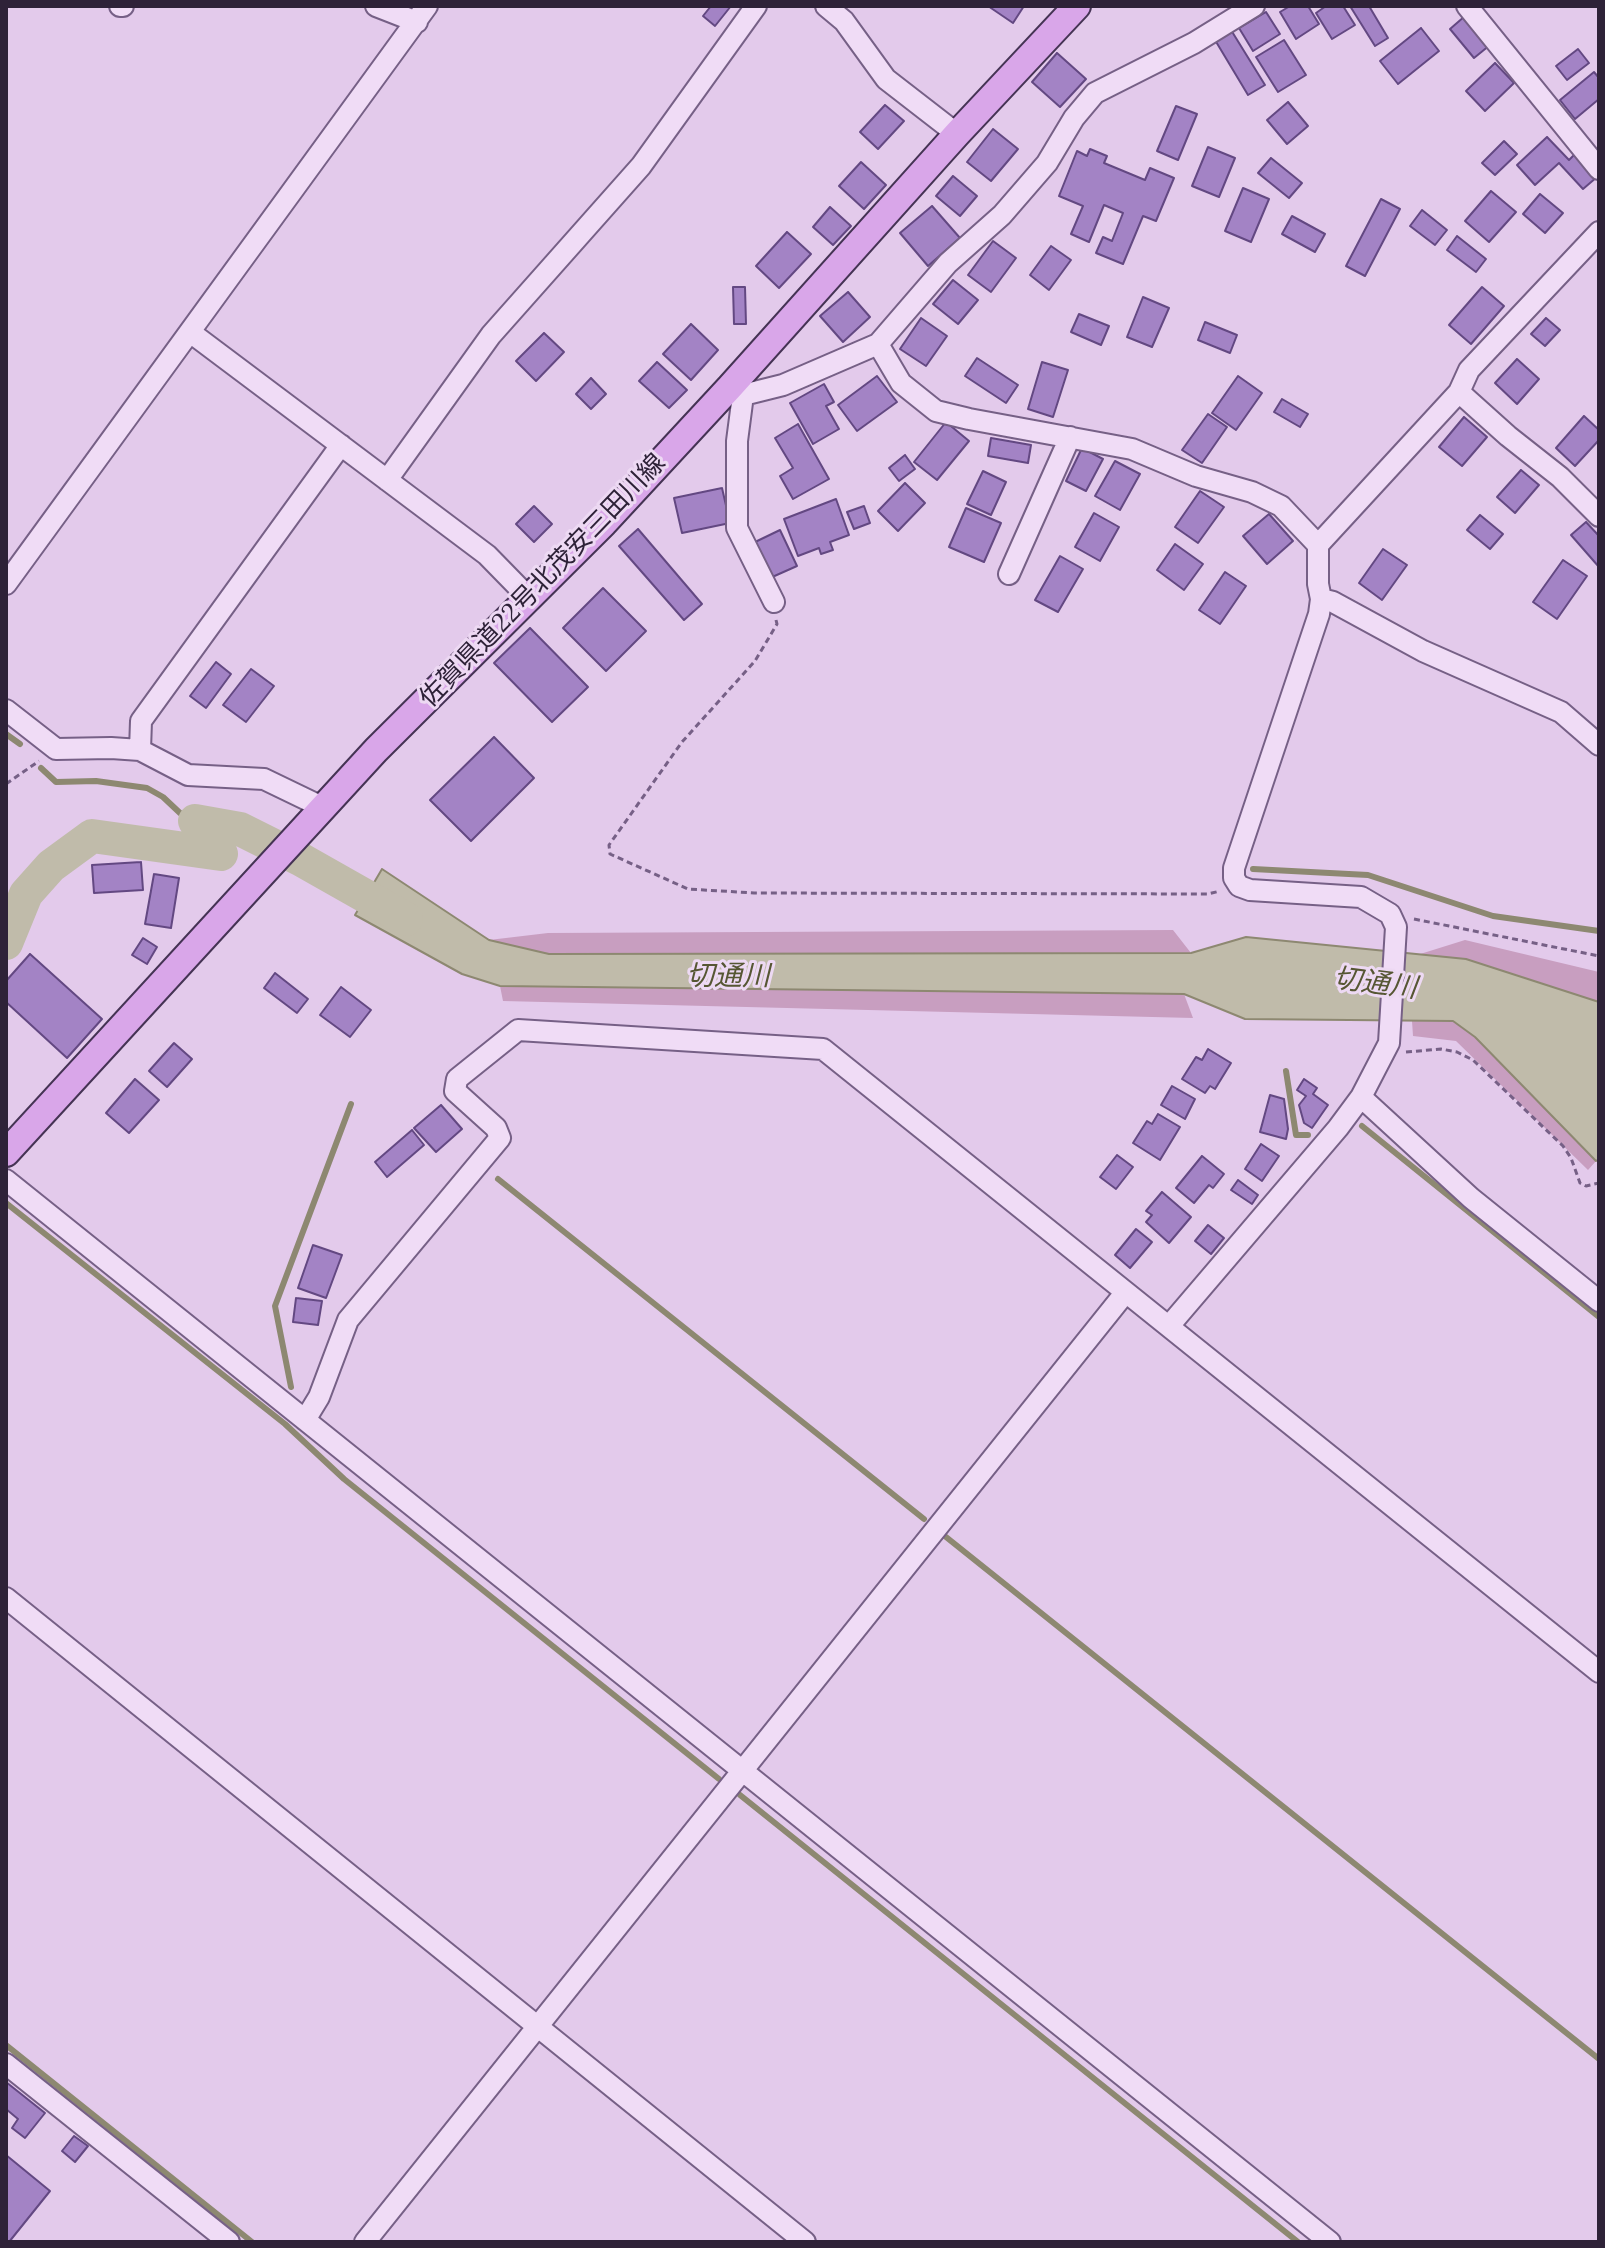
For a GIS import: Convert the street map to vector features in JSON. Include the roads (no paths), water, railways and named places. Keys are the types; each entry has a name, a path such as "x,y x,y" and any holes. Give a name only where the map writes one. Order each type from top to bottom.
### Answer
{"main road":[{"name":"佐賀県道22号北茂安三田川線","path":"6,1153 376,750 736,391 957,134 1077,6"}],"street":[{"path":"6,584 422,14 376,6"},
{"path":"387,480 491,335 641,166 756,6"},
{"path":"826,6 844,21 886,79 957,134"},
{"path":"774,602 737,528 736,391 783,385 878,344 948,263 1002,215 1047,163 1074,118 1095,93 1194,43 1254,6"},
{"path":"1467,6 1599,169"},
{"path":"1169,1326 1338,1128 1361,1097 1386,1050 1393,920 1361,897 1250,890 1239,886 1234,878 1234,868 1307,653 1321,599 1318,545 1459,392 1469,370 1599,232"},
{"path":"190,332 487,555 529,598"},
{"path":"878,344 901,383 936,411 1132,449 1196,476 1252,492 1281,506 1318,545"},
{"path":"1459,392 1560,477 1599,516"},
{"path":"1009,574 1070,437"},
{"path":"140,750 141,721 341,445"},
{"path":"1321,599 1333,602 1423,651 1561,712 1599,745"},
{"path":"6,710 56,749 140,750 188,775 264,779 318,812"},
{"path":"305,1420 319,1397 348,1320 500,1138 496,1128 455,1091 457,1079 518,1030 823,1049 1599,1672"},
{"path":"1361,1097 1471,1198 1599,1301"},
{"path":"6,1180 1330,2242"},
{"path":"365,2242 1125,1293"},
{"path":"6,1598 805,2242"},
{"path":"6,2064 229,2242"}],"water":[{"path":"382,869 489,940 549,954 1191,953 1246,937 1466,959 1599,1002 1599,1159 1596,1161 1475,1037 1453,1021 1245,1019 1184,994 500,986 462,974 355,915"}],"waterway":[{"path":"6,734 20,744"},
{"path":"41,768 56,782 96,781 147,788 195,821"},
{"name":"切通川","path":"6,943 26,894 51,866 92,836 221,854 195,821 240,829 406,919"},
{"path":"1253,869 1368,875 1493,916 1599,931"},
{"path":"1286,1071 1296,1135 1308,1135"},
{"path":"291,1387 275,1306 351,1104"},
{"path":"1362,1126 1599,1317"},
{"path":"498,1179 924,1519"},
{"path":"6,1203 285,1424 344,1479 719,1779"},
{"path":"946,1537 1599,2059"},
{"path":"740,1795 1298,2242"},
{"path":"6,2045 252,2242"}]}
